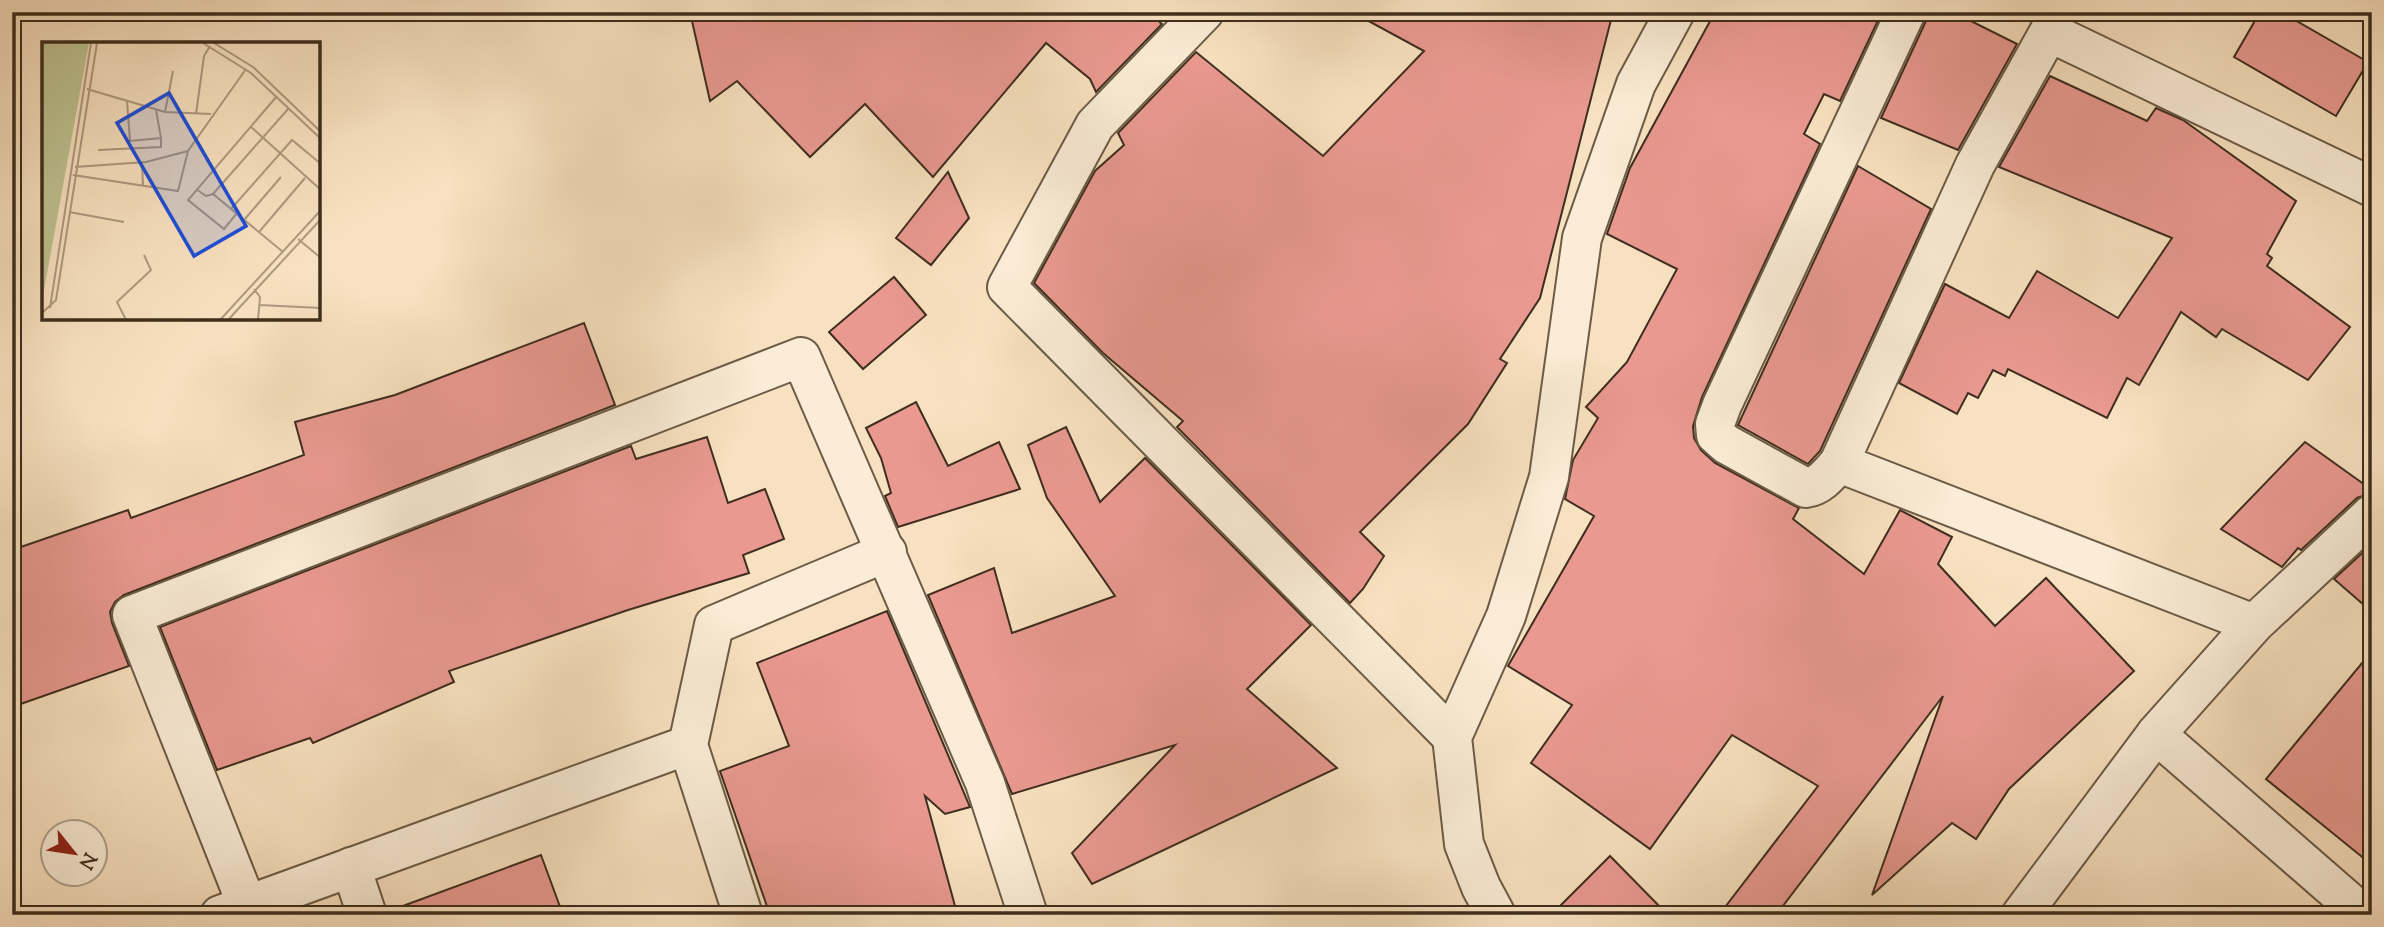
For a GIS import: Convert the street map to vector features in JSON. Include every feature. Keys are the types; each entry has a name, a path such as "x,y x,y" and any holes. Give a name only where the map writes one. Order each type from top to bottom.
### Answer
{"street":[{"path":"1204,12 1095,125 1007,287 1452,737"},
{"path":"1906,12 1715,424 1716,435 1726,444 1806,488 1821,482 1839,463 1975,165 2049,32 2372,187"},
{"path":"1496,915 1464,845 1452,737 1506,617 1549,477 1583,238 1662,16"},
{"path":"688,745 233,910 132,615 801,357 985,783 1028,915"},
{"path":"1839,463 2254,624"},
{"path":"2021,915 2156,734 2254,624 2372,514"},
{"path":"743,915 688,745 715,625 887,552"},
{"path":"2156,734 2364,915"},
{"path":"351,867 367,915"}],"building":[{"path":"690,12 1148,12 1162,24 1096,92 1090,79 1046,43 933,177 865,104 810,157 737,81 710,101"},
{"path":"1352,12 1613,12 1540,298 1500,359 1507,363 1468,424 1360,532 1384,556 1363,589 1350,603 1177,427 1183,421 1103,353 1034,283 1095,171 1124,145 1118,133 1196,52 1323,156 1424,51"},
{"path":"1715,12 1882,12 1840,101 1824,94 1804,134 1820,144 1702,397 1693,426 1694,438 1701,450 1715,463 1799,508 1793,519 1864,574 1900,510 1952,537 1938,564 1995,626 2046,578 2134,671 2009,789 1976,839 1952,823 1872,895 1943,696 1776,915 1719,915 1818,786 1732,735 1650,849 1531,763 1572,705 1508,666 1594,516 1565,499 1573,460 1598,418 1586,407 1627,362 1677,269 1607,234 1630,168"},
{"path":"1928,12 1953,12 2017,44 1958,150 1881,118"},
{"path":"2260,12 2281,12 2368,62 2336,116 2234,57"},
{"path":"2050,76 2147,121 2156,108 2183,120 2296,201 2267,254 2272,258 2267,266 2350,327 2308,380 2222,329 2216,337 2181,312 2139,385 2127,378 2107,418 2008,369 2005,376 1993,370 1978,398 1968,393 1957,414 1899,383 1945,284 2009,318 2037,271 2118,318 2172,238 1999,167"},
{"path":"1858,166 1931,209 1820,451 1808,464 1738,425"},
{"path":"948,172 969,218 931,265 896,238"},
{"path":"894,277 926,315 863,369 829,332"},
{"path":"584,323 615,405 124,595 115,602 110,612 129,666 12,707 12,550 128,510 131,518 304,455 295,422 395,395"},
{"path":"916,402 948,466 999,442 1020,489 898,527 885,496 891,493 881,458 866,428"},
{"path":"1066,427 1100,502 1145,458 1311,625 1247,689 1337,768 1092,884 1072,853 1175,745 1012,794 928,595 994,568 1012,633 1115,596 1047,498 1028,445"},
{"path":"707,437 728,503 765,489 784,539 743,555 749,573 628,610 449,671 454,682 313,743 310,738 217,770 160,627 631,446 636,459"},
{"path":"2305,442 2372,490 2372,493 2357,498 2301,550 2298,548 2282,567 2221,529"},
{"path":"2372,544 2372,612 2334,579"},
{"path":"887,611 970,807 945,814 925,796 955,906 922,915 770,915 720,771 789,746 757,663"},
{"path":"2372,651 2372,865 2266,779"},
{"path":"541,855 563,915 393,915 392,910"},
{"path":"1610,856 1668,915 1551,915"}]}
